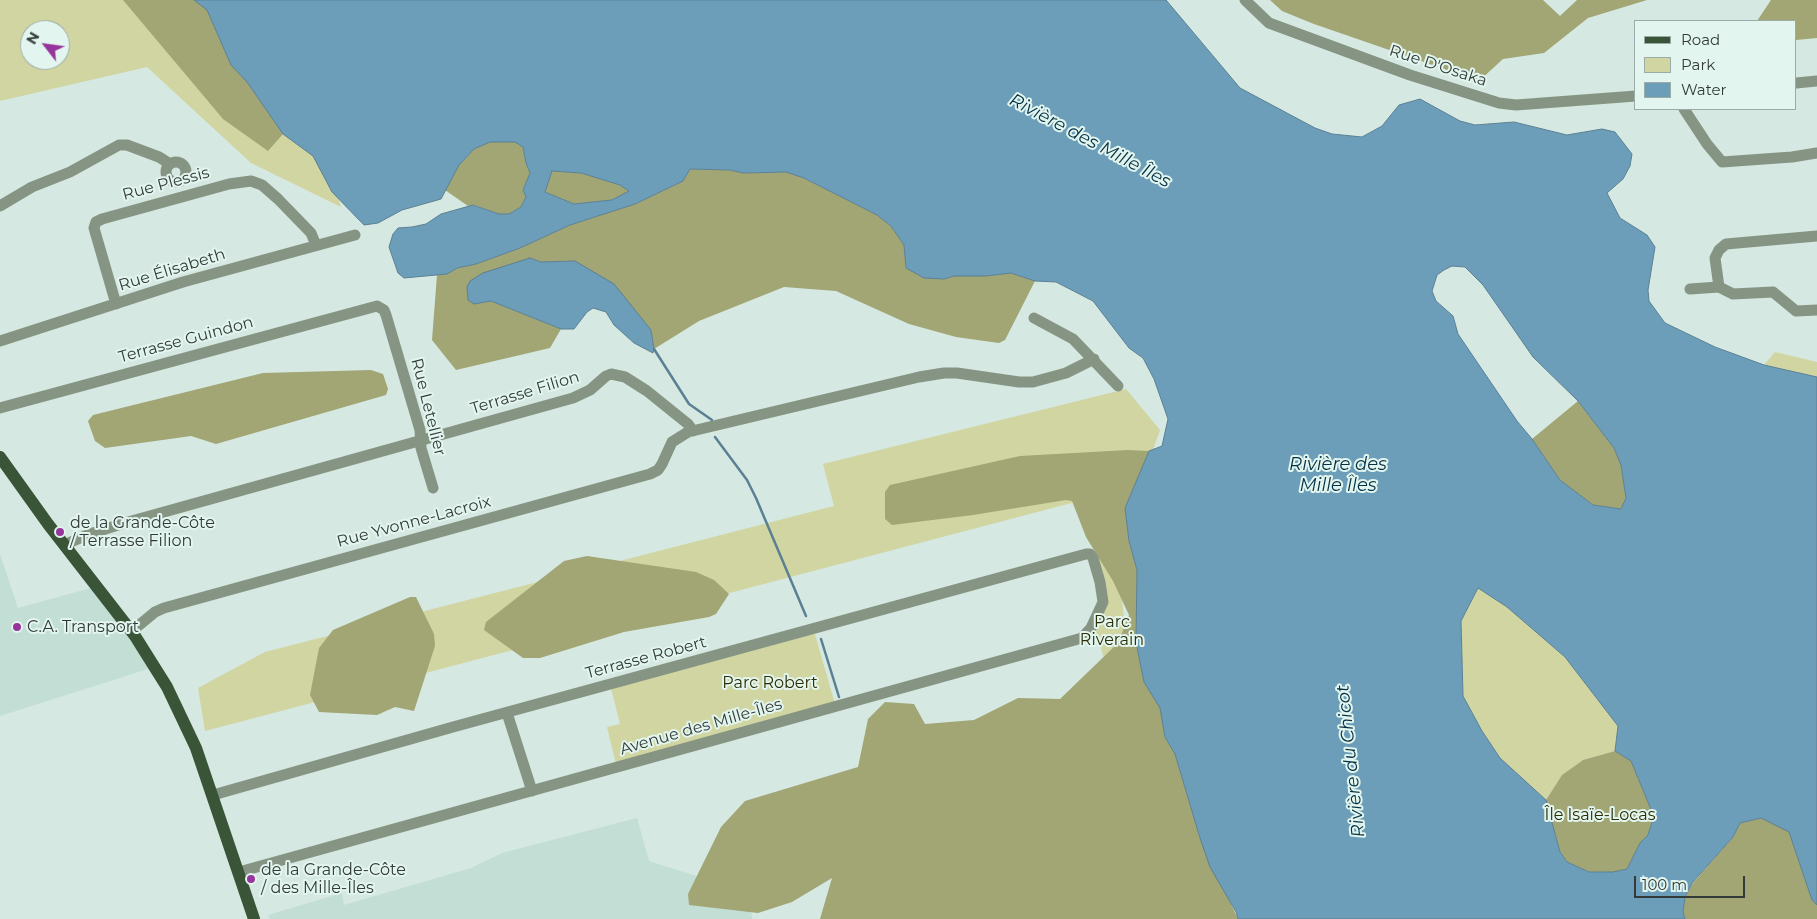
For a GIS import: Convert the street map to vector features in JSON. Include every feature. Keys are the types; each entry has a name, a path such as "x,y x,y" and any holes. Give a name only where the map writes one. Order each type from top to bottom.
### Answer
{"main road":[{"path":"0,457 64,545 132,631 159,672 179,709 196,748 254,919"}],"street":[{"name":"Rue D'Osaka","path":"1245,0 1269,23 1410,74 1499,103 1516,105 1634,96"},
{"path":"1797,83 1817,81"},
{"path":"1685,110 1707,144 1722,162 1792,157 1817,153"},
{"path":"0,206 35,185 70,172 119,145 127,145 159,157 170,164"},
{"name":"Rue Plessis","path":"116,304 95,230 95,223 102,218 229,184 248,181 256,182 278,199 311,233 316,245"},
{"name":"Rue Élisabeth","path":"0,341 194,278 355,235"},
{"path":"1719,287 1715,258 1719,250 1726,244 1817,236"},
{"path":"1690,289 1719,287 1733,294 1773,292 1796,311 1817,310"},
{"name":"Terrasse Guindon","path":"0,408 362,309 374,306 381,308"},
{"name":"Rue Letellier","path":"381,308 385,312 420,430 423,454 433,488"},
{"path":"1034,318 1073,339 1118,386"},
{"path":"693,431 918,377 957,373 1018,382 1033,382 1066,373 1094,359"},
{"name":"Terrasse Filion","path":"64,545 121,524 421,442 584,394 611,374 625,377 647,391 688,424 693,431"},
{"name":"Rue Yvonne-Lacroix","path":"132,631 155,612 164,608 650,474 656,471 662,464 672,442 684,434 693,431"},
{"name":"Terrasse Robert","path":"213,795 1088,554"},
{"name":"Avenue des Mille-Îles","path":"239,872 1082,638 1091,628 1103,599 1092,556 1088,554"},
{"path":"507,713 532,791"}],"shaded area":[{"path":"0,554 18,608 91,588 151,668 0,716"},
{"path":"637,818 649,861 749,893 752,919 270,919 268,915 342,893 344,905 471,868 502,853"}],"green space":[{"path":"0,0 220,0 325,157 341,207 251,163 147,67 0,101"},
{"path":"123,0 194,0 207,10 231,65 247,82 283,134 268,151 223,119"},
{"path":"1270,0 1543,0 1560,16 1577,0 1647,0 1588,18 1544,53 1503,59 1479,81 1314,24 1282,11"},
{"path":"1771,0 1817,0 1817,38 1797,40 1797,20 1758,20"},
{"path":"490,142 515,142 523,147 530,173 523,190 526,197 521,207 509,214 499,214 474,205 468,206 445,190 459,165 474,149"},
{"path":"690,169 730,170 743,173 786,172 804,178 877,215 891,226 904,245 906,268 943,279 954,276 986,276 1011,273 1035,281 1005,340 999,343 956,337 909,324 836,291 784,287 699,321 654,349 651,330 575,261 541,262 530,258 474,304 491,301 561,329 550,348 456,370 432,340 437,275 447,274 457,268 476,264 520,248 570,225 635,204 683,181"},
{"path":"552,171 581,173 620,185 630,191 612,200 574,204 545,192"},
{"path":"1775,352 1817,362 1817,377 1764,365"},
{"path":"371,370 383,374 388,389 386,395 216,444 191,436 105,448 95,441 88,421 93,415 263,373"},
{"path":"1126,389 1160,430 1140,485 205,731 198,688 265,652 834,506 823,464"},
{"path":"1578,401 1614,448 1621,464 1626,498 1621,509 1593,505 1560,480 1532,439"},
{"path":"1128,450 1149,451 1125,508 1129,541 1137,570 1136,642 1144,682 1161,708 1165,737 1175,754 1200,838 1238,919 820,919 832,878 792,902 758,913 689,905 688,894 721,827 745,801 858,767 868,719 885,702 914,704 925,724 974,720 1018,698 1060,699 1118,643 1129,615 1113,581 1086,537 1072,501 1066,500 973,515 892,525 885,519 885,492 890,485 1020,456"},
{"name":"Parc Riverain","path":"1094,544 1121,589 1124,619 1127,623 1114,689 1098,640 1092,633 1105,606"},
{"path":"587,556 696,572 714,580 729,594 716,614 709,617 624,632 540,658 523,658 484,630 486,622 564,561"},
{"path":"1478,588 1507,607 1565,657 1618,726 1615,751 1583,760 1562,775 1546,800 1500,758 1482,731 1463,696 1461,621"},
{"path":"410,597 416,597 434,634 435,646 414,711 395,707 377,715 319,712 310,695 319,648 333,630"},
{"name":"Parc Robert","path":"814,631 835,704 616,764 607,727 620,724 611,688"},
{"name":"Île Isaïe-Locas","path":"1615,751 1631,761 1650,807 1652,822 1648,835 1640,843 1627,869 1613,872 1589,872 1567,862 1560,852 1546,800 1562,775 1583,760"},
{"path":"1761,818 1789,831 1812,900 1817,905 1817,919 1685,919 1683,912 1685,897 1692,884 1733,837 1740,823"}],"water":[{"name":"Rivière des Mille Îles","path":"194,0 1166,0 1240,88 1315,128 1332,134 1362,137 1382,126 1399,105 1420,99 1460,121 1475,125 1514,122 1567,135 1602,129 1615,132 1632,154 1630,166 1623,179 1607,193 1620,218 1647,235 1655,247 1648,290 1649,301 1665,323 1715,347 1764,365 1817,377 1817,905 1812,900 1789,832 1761,818 1740,823 1733,837 1692,883 1685,897 1683,912 1685,919 1238,919 1236,912 1210,867 1175,754 1165,737 1160,708 1144,682 1136,642 1137,570 1129,541 1125,508 1149,451 1162,446 1168,419 1154,379 1143,358 1129,348 1093,301 1056,282 1035,281 1011,273 986,276 954,276 944,279 924,278 906,268 904,245 891,226 877,215 804,178 786,172 743,173 730,170 690,169 683,181 635,204 570,225 520,248 476,264 457,268 447,274 404,278 398,273 389,247 393,234 398,228 426,224 441,214 473,205 499,214 509,214 521,207 526,197 523,190 530,173 523,147 515,142 490,142 474,149 459,165 441,199 402,210 378,223 364,225 332,192 313,156 283,134 247,82 231,65 207,10","holes":["552,171 581,173 620,185 629,191 612,200 574,204 545,192","1452,266 1465,267 1483,285 1533,357 1578,401 1614,448 1621,465 1626,498 1621,509 1593,505 1560,480 1458,334 1453,316 1436,301 1432,291 1437,275","1478,588 1507,607 1565,657 1618,726 1615,751 1631,761 1650,807 1652,822 1648,835 1640,843 1627,869 1613,872 1589,872 1567,862 1560,852 1546,800 1500,758 1482,731 1463,696 1461,621"]},
{"path":"530,258 541,262 575,261 614,284 651,330 653,353 634,343 614,325 606,312 593,308 587,312 574,329 561,329 491,301 474,304 468,300 467,287 470,281 483,273"}],"waterway":[{"path":"654,349 689,404 712,420"},
{"path":"715,437 747,480 806,616"},
{"path":"821,639 839,697"}],"place":[{"name":"de la Grande-Côte / Terrasse Filion","path":"60,532"},
{"name":"C.A. Transport","path":"17,627"},
{"name":"de la Grande-Côte / des Mille-Îles","path":"251,879"}],"water label":[{"name":"Rivière du Chicot","path":"1351,761"}]}
